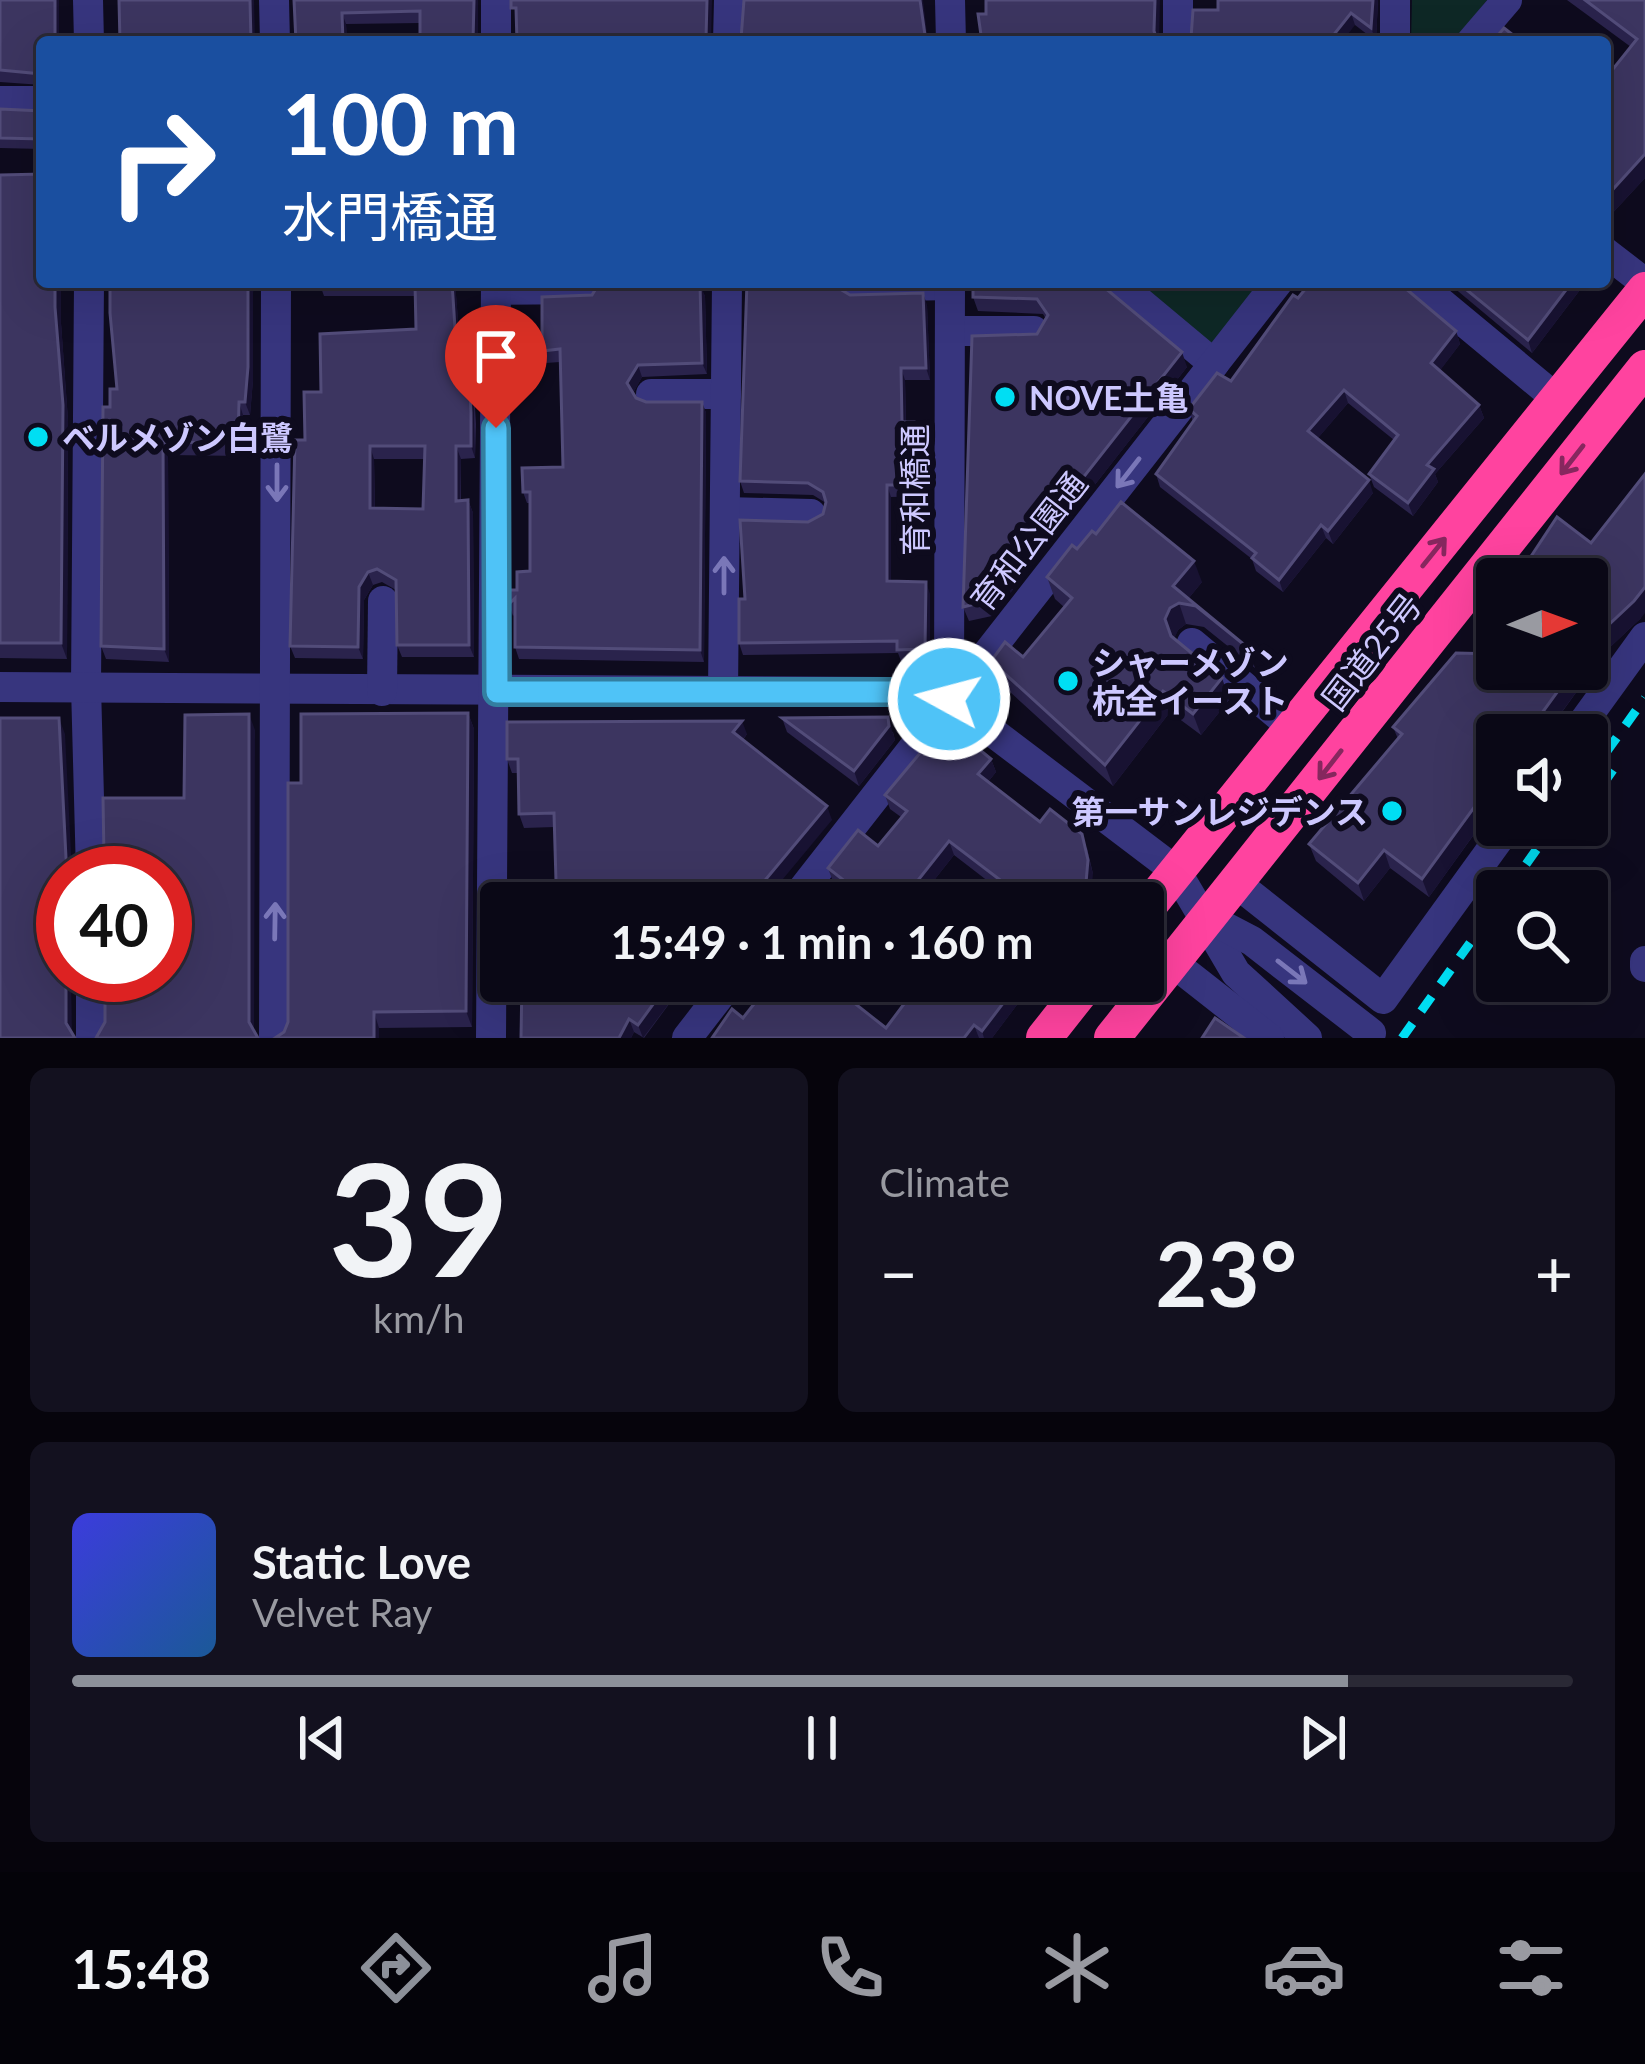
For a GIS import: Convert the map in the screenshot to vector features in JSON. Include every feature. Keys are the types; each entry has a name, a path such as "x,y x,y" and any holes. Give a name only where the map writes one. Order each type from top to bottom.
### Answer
{"highway":[{"name":"国道25号","path":"1164,887 1645,287"},
{"name":"国道25号","path":"1112,1038 1645,368"},
{"path":"1044,1038 1072,1002"}],"street":[{"path":"88,0 89,36"},
{"path":"274,0 274,36"},
{"path":"496,0 496,36"},
{"path":"728,36 729,0"},
{"path":"950,0 950,36"},
{"path":"1178,0 1178,36"},
{"path":"1395,0 1395,36"},
{"path":"1477,36 1507,0"},
{"path":"0,101 36,101"},
{"path":"1611,257 1645,287"},
{"path":"89,288 86,686 90,846"},
{"path":"274,1038 276,288"},
{"path":"491,1038 497,692 496,288"},
{"path":"542,288 587,290"},
{"path":"723,692 727,288"},
{"name":"育和橋通","path":"949,699 950,288"},
{"path":"1124,288 1214,364"},
{"name":"育和公園通","path":"808,882 1273,288"},
{"path":"1423,288 1558,399"},
{"path":"950,331 1034,331"},
{"path":"652,394 725,394"},
{"path":"724,512 811,514"},
{"path":"382,691 383,601"},
{"path":"1589,714 1645,637"},
{"path":"1192,643 1292,727"},
{"path":"0,687 892,692 949,699 1176,872 1208,918 1236,973 1307,1038"},
{"path":"1236,883 1382,999 1494,846"},
{"path":"1208,918 1252,941 1371,1033"},
{"path":"1172,962 1269,1038"},
{"path":"91,1002 91,1038"},
{"path":"687,1038 715,1002"}],"green space":[{"path":"1412,0 1487,0 1459,36 1411,36"},
{"path":"1135,288 1262,288 1211,351"}],"building":[{"path":"0,0 55,0 55,36 36,36 36,73 0,70"},
{"path":"119,0 250,0 251,36 120,36"},
{"path":"294,0 474,0 473,36 420,36 420,11 342,13 343,36 296,36"},
{"path":"511,0 707,0 706,36 517,36 516,8 511,8"},
{"path":"744,0 920,0 925,36 741,36"},
{"path":"986,0 1155,0 1156,36 981,36 978,14 986,14"},
{"path":"1218,0 1373,0 1371,28 1351,13 1333,36 1191,36 1193,10 1218,10"},
{"path":"1585,0 1645,0 1645,154 1611,191 1611,72 1637,39"},
{"path":"0,109 36,111 36,139 0,138"},
{"path":"36,174 36,288 55,288 63,405 61,643 0,643 0,175"},
{"path":"110,288 248,288 248,367 245,402 239,402 238,443 163,442 164,649 101,646 103,407 110,407 110,389 117,389"},
{"path":"415,288 452,288 457,359 468,359 471,412 471,446 456,446 456,501 468,500 469,645 397,645 396,580 377,569 368,572 359,587 358,647 290,646 295,440 305,440 304,392 321,392 320,334 416,329","holes":["370,446 425,446 423,509 370,508"]},
{"path":"596,288 700,288 702,363 638,365 627,383 636,398 646,402 702,402 700,650 515,647 515,598 509,604 509,590 517,590 517,572 530,571 530,492 523,492 522,468 563,467 560,349 542,351 542,297 592,295"},
{"path":"747,288 838,288 850,295 923,293 926,368 901,368 902,422 914,422 914,460 924,460 925,485 887,485 887,581 926,582 925,649 897,650 897,641 739,643 739,599 745,599 740,520 808,522 823,514 826,502 823,492 808,483 740,481"},
{"path":"973,288 1105,288 1182,352 1001,582 993,582 987,601 963,607 972,336 1037,334 1048,315 1037,299 973,297"},
{"path":"1306,288 1405,288 1456,331 1431,363 1479,405 1427,465 1434,469 1408,503 1369,474 1398,435 1344,390 1308,431 1369,480 1328,531 1321,525 1279,580 1252,558 1256,553 1156,474 1197,416 1189,409 1217,373 1231,381 1293,295 1298,298"},
{"path":"1464,288 1567,288 1528,340"},
{"path":"1645,474 1645,587 1608,626 1608,558 1530,558 1557,517 1591,543"},
{"path":"1121,502 1194,561 1173,586 1247,647 1196,606 1179,603 1170,608 1165,619 1171,636 1222,678 1193,714 1163,691 1105,765 991,661 1005,642 1023,657 1072,598 1047,577 1072,545 1077,549 1092,531 1096,534"},
{"path":"1456,653 1476,653 1476,690 1559,690 1541,714 1476,714 1476,805 1422,879 1384,850 1358,883 1309,844 1402,734 1393,727"},
{"path":"468,713 466,1011 374,1012 374,1038 275,1038 288,1022 288,783 301,783 301,714"},
{"path":"249,714 249,1022 258,1038 96,1038 105,1022 105,1002 192,1002 192,846 104,846 103,798 184,798 185,715"},
{"path":"888,717 889,726 854,771 782,718"},
{"path":"0,718 59,718 65,846 36,846 36,1002 66,1002 66,1023 75,1038 0,1038"},
{"path":"742,721 733,732 827,806 764,882 506,882 556,881 554,813 519,814 518,759 507,759 507,722"},
{"path":"946,722 991,759 978,774 1040,822 1050,809 1082,834 1088,860 1086,882 1003,882 949,841 917,882 846,882 828,868 858,830 878,846 907,811 885,795"},
{"path":"522,1002 655,1002 638,1025 629,1019 619,1038 521,1038"},
{"path":"756,1002 853,1002 886,1028 906,1002 1004,1002 982,1031 974,1025 964,1038 712,1038 732,1009 743,1018"},
{"path":"1215,1018 1244,1038 1202,1038"}],"railway":[{"path":"1608,750 1645,698"},
{"path":"1608,777 1613,770"},
{"path":"1522,870 1539,846"},
{"path":"1402,1038 1476,934"}],"place":[{"name":"NOVE土亀","path":"1005,397"},
{"name":"ベルメゾン白鷺","path":"38,437"},
{"name":"シャーメゾン 杭全イースト","path":"1068,681"},
{"name":"第一サンレジデンス","path":"1392,811"}],"route":[{"path":"496,428 497,692 892,692 949,699"}]}
